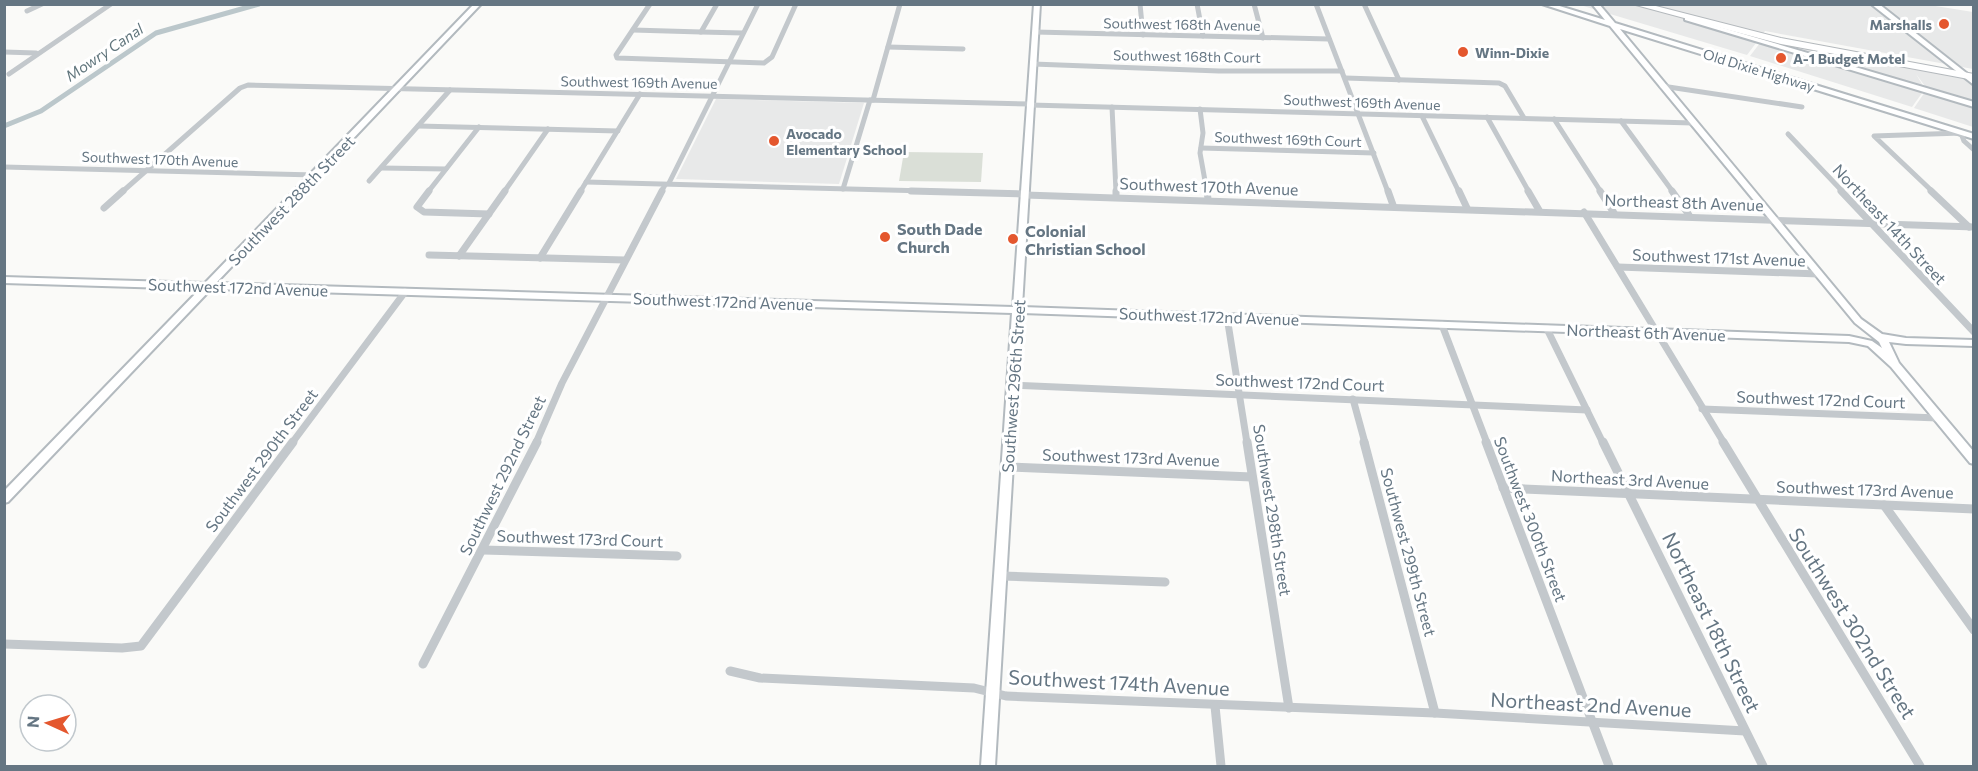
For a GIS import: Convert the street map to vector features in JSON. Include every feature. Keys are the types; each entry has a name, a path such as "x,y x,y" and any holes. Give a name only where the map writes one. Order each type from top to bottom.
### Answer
{"highway":[{"path":"1636,4 1687,19 1839,51 1959,72 1974,77"},
{"path":"1650,4 1739,28 1839,51"},
{"path":"1959,72 1974,72"}],"street":[{"path":"27,11 42,4"},
{"path":"9,74 36,52 111,4"},
{"name":"Southwest 288th Street","path":"4,499 478,4"},
{"path":"650,4 616,55 617,58 728,63 769,61 796,4"},
{"path":"701,32 717,4"},
{"path":"667,184 758,4"},
{"path":"843,189 900,4"},
{"name":"Southwest 296th Street","path":"988,766 1037,4"},
{"path":"1140,4 1143,34"},
{"path":"1197,4 1203,36"},
{"path":"1254,4 1263,38"},
{"path":"1316,4 1393,206"},
{"path":"1364,4 1399,80"},
{"name":"Old Dixie Highway","path":"1545,4 1974,137"},
{"path":"1595,4 1974,460"},
{"path":"1874,4 1974,83"},
{"path":"1687,19 1974,105"},
{"path":"633,30 743,33"},
{"name":"Southwest 168th Avenue","path":"1035,32 1329,39"},
{"path":"1622,37 1626,33 1634,32"},
{"path":"888,47 963,49"},
{"path":"1839,51 1840,66"},
{"path":"4,52 36,52"},
{"name":"Southwest 168th Court","path":"1033,64 1219,71 1342,71"},
{"path":"1345,78 1499,83 1505,86 1524,118"},
{"name":"Southwest 169th Avenue","path":"145,170 240,88 248,85 1693,123"},
{"path":"1662,86 1802,107"},
{"path":"369,181 450,90"},
{"path":"540,258 640,94"},
{"path":"1112,107 1116,197"},
{"path":"1200,109 1203,133 1201,148 1208,199"},
{"path":"1422,116 1467,208"},
{"path":"1487,117 1539,210"},
{"path":"1554,119 1614,213"},
{"path":"1620,121 1689,215"},
{"path":"418,126 618,131"},
{"path":"480,127 419,203 418,209 426,212 489,214"},
{"path":"459,256 548,129"},
{"path":"1972,228 1874,136 1961,133 1964,141 1974,150"},
{"name":"Northeast 14th Street","path":"1788,134 1974,332"},
{"name":"Southwest 169th Court","path":"1201,148 1374,153"},
{"name":"Southwest 170th Avenue","path":"4,166 315,176"},
{"path":"381,168 446,169"},
{"path":"104,208 145,170"},
{"name":"Southwest 170th Avenue","path":"586,182 1393,206"},
{"name":"Southwest 292nd Street","path":"423,664 550,415 562,383 667,184"},
{"name":"Northeast 8th Avenue","path":"1393,206 1689,215 1972,228"},
{"name":"Southwest 302nd Street","path":"1584,212 1920,766"},
{"path":"429,255 626,260"},
{"name":"Southwest 171st Avenue","path":"1618,267 1819,274"},
{"name":"Southwest 172nd Avenue","path":"4,280 1442,325"},
{"name":"Southwest 290th Street","path":"4,644 122,648 141,646 405,292"},
{"name":"Southwest 298th Street","path":"1227,317 1289,708"},
{"name":"Northeast 6th Avenue","path":"1442,325 1974,343"},
{"name":"Southwest 300th Street","path":"1442,325 1609,766"},
{"name":"Northeast 18th Street","path":"1546,329 1763,766"},
{"name":"Southwest 172nd Court","path":"1013,385 1587,410"},
{"name":"Southwest 299th Street","path":"1353,399 1435,713"},
{"name":"Southwest 172nd Court","path":"1702,409 1938,418"},
{"name":"Southwest 173rd Avenue","path":"1008,467 1252,477"},
{"name":"Northeast 3rd Avenue","path":"1503,488 1756,499"},
{"name":"Southwest 173rd Avenue","path":"1756,499 1974,508"},
{"path":"1884,505 1974,630"},
{"name":"Southwest 173rd Court","path":"483,550 677,556"},
{"path":"1002,576 1165,582"},
{"path":"1962,614 1974,614"},
{"name":"Southwest 174th Avenue","path":"730,670 760,678 974,688 1006,696 1435,713"},
{"path":"1215,706 1221,766"},
{"name":"Northeast 2nd Avenue","path":"1435,713 1745,730"}],"shaded area":[{"path":"1923,4 1973,12 1973,69 1765,31 1747,55 1580,5"},
{"path":"1763,39 1973,79 1973,127 1914,108 1927,89 1916,74 1925,89 1912,107 1750,56"},
{"name":"Avocado Elementary School","path":"716,99 864,103 839,184 676,179"},
{"path":"904,152 983,153 981,182 899,181"}],"waterway":[{"name":"Mowry Canal","path":"4,126 41,111 156,33 259,4"}],"place":[{"name":"Marshalls","path":"1944,24"},
{"name":"Winn-Dixie","path":"1463,52"},
{"name":"A-1 Budget Motel","path":"1781,58"},
{"name":"Avocado Elementary School","path":"774,141"},
{"name":"South Dade Church","path":"885,237"},
{"name":"Colonial Christian School","path":"1013,239"}]}
